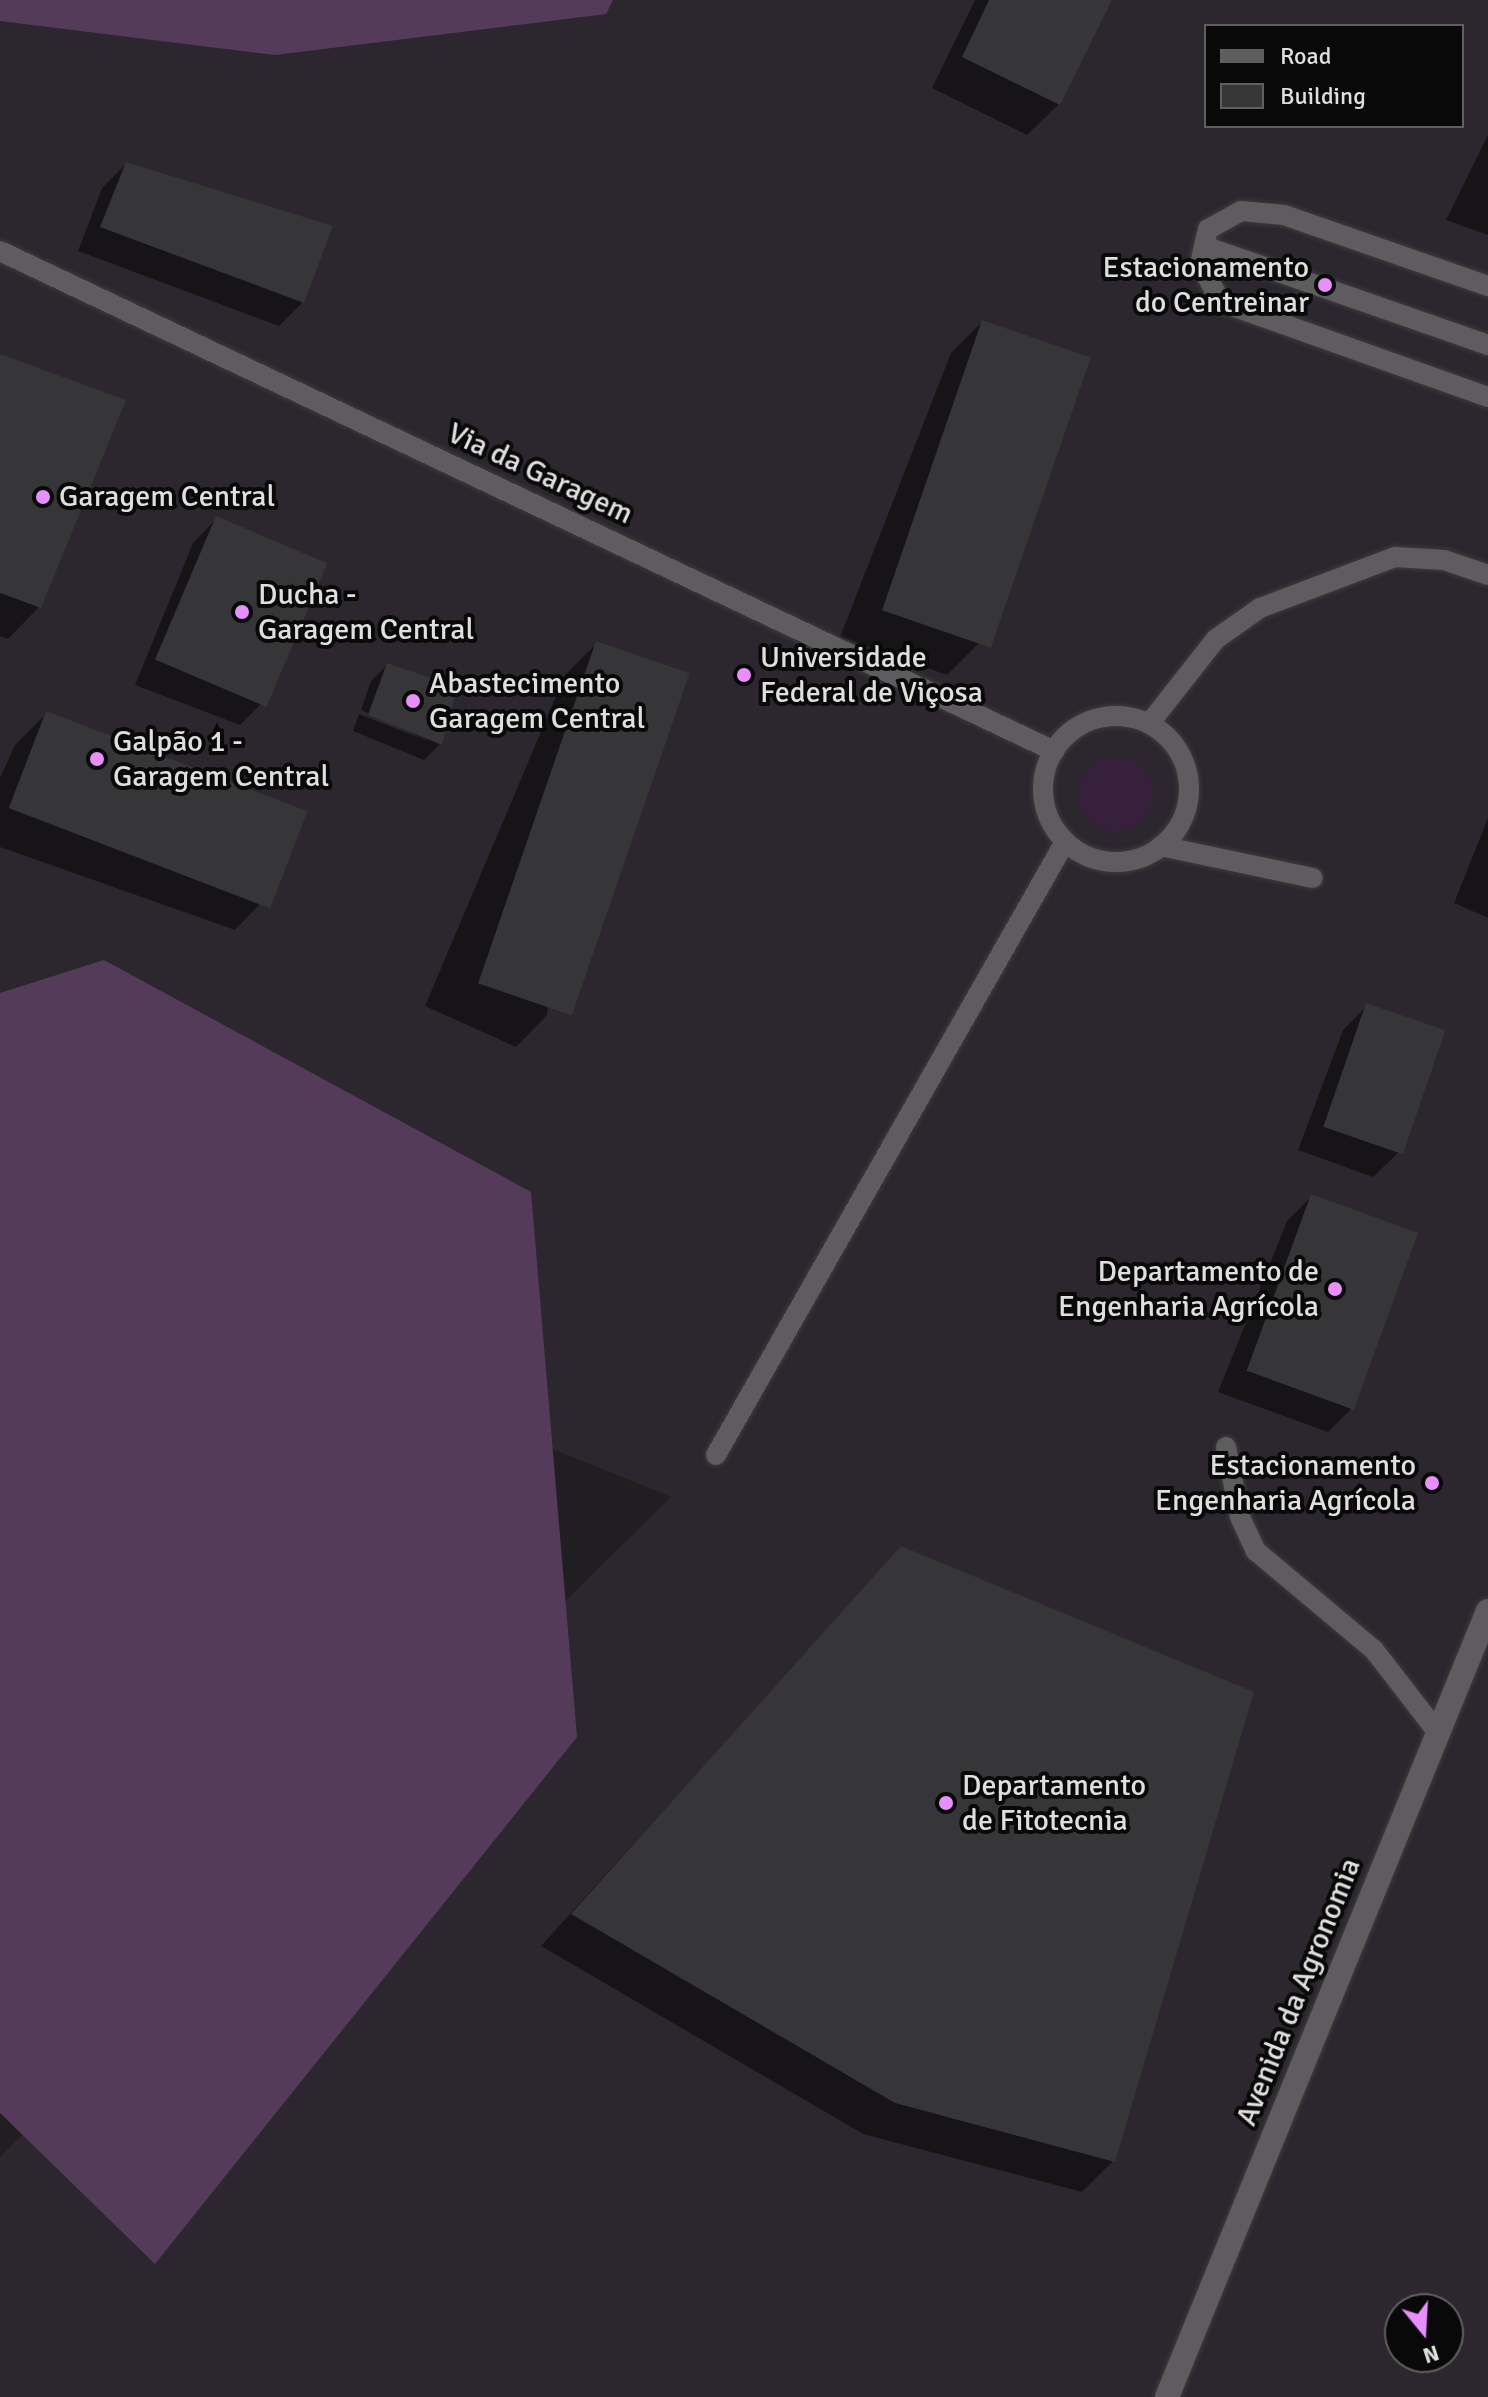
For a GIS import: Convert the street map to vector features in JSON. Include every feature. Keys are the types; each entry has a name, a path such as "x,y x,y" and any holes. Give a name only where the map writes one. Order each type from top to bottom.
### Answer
{"street":[{"name":"Avenida da Agronomia","path":"1167,2397 1488,1611"}],"lane":[{"path":"1488,286 1284,215 1241,211 1208,229 1200,264 1221,302 1488,397"},
{"path":"1204,246 1488,345"},
{"name":"Via da Garagem","path":"0,251 1054,751"},
{"path":"1149,724 1216,639 1260,608 1395,557 1444,560 1488,575"},
{"path":"1129,717 1149,724 1179,752 1189,792 1185,813 1161,846 1123,862 1102,861 1065,842 1045,807 1042,786 1054,751 1088,722 1129,717"},
{"path":"716,1455 1065,842"},
{"path":"1161,846 1313,878"},
{"path":"1226,1447 1240,1517 1256,1551 1374,1650 1439,1734"}],"shaded area":[{"name":"Universidade Federal de Viçosa","path":"0,0 1488,0 1488,2397 0,2397 0,2157 671,1497 0,1224"},
{"path":"0,0 613,0 606,14 275,55 0,21"},
{"path":"1116,757 1137,763 1147,773 1153,794 1147,815 1137,825 1116,831 1095,825 1085,815 1079,794 1085,773 1095,763"},
{"path":"104,960 531,1192 577,1737 155,2264 0,2113 0,993"}],"building":[{"path":"989,0 1112,0 1060,105 962,57"},
{"path":"126,162 333,226 304,303 100,227"},
{"path":"982,320 1091,357 991,648 882,610"},
{"name":"Garagem Central","path":"0,354 126,400 41,608 0,593"},
{"name":"Ducha - Garagem Central","path":"216,516 327,563 266,707 155,660"},
{"path":"596,641 690,673 572,1016 478,983"},
{"name":"Abastecimento Garagem Central","path":"387,663 457,687 442,745 368,715"},
{"name":"Galpão 1 - Garagem Central","path":"46,711 307,811 270,908 9,808"},
{"path":"1366,1003 1445,1030 1403,1154 1323,1127"},
{"name":"Departamento de Engenharia Agrícola","path":"1311,1194 1418,1233 1354,1410 1247,1371"},
{"name":"Departamento de Fitotecnia","path":"901,1546 1254,1692 1115,2162 895,2103 571,1914"}],"place":[{"name":"Estacionamento do Centreinar","path":"1325,285"},
{"name":"Garagem Central","path":"43,497"},
{"name":"Ducha - Garagem Central","path":"242,612"},
{"name":"Universidade Federal de Viçosa","path":"744,675"},
{"name":"Abastecimento Garagem Central","path":"413,701"},
{"name":"Galpão 1 - Garagem Central","path":"97,759"},
{"name":"Departamento de Engenharia Agrícola","path":"1335,1289"},
{"name":"Estacionamento Engenharia Agrícola","path":"1432,1483"},
{"name":"Departamento de Fitotecnia","path":"946,1803"}]}
